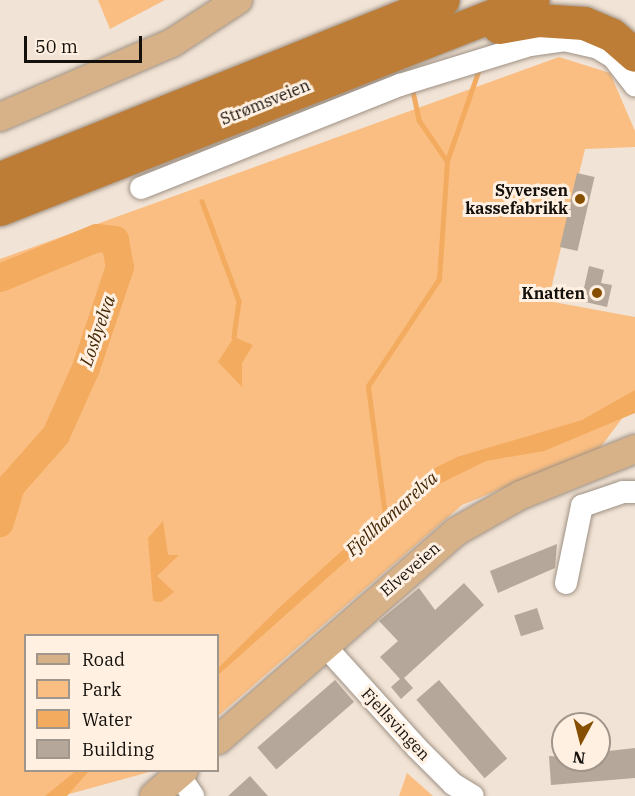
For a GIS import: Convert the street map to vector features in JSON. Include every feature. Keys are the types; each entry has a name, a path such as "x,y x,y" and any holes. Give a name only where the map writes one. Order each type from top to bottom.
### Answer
{"highway":[{"path":"2,177 156,102 408,0"},
{"name":"Strømsveien","path":"2,177 443,0"},
{"name":"Strømsveien","path":"0,209 532,0"},
{"path":"105,167 500,27 538,20 584,23 612,35 635,55"}],"main road":[{"path":"0,117 121,57 172,43 238,0"},
{"name":"Elveveien","path":"219,739 428,552 471,522 521,495 635,449"},
{"path":"154,796 185,781"}],"street":[{"path":"141,188 400,85 530,45 564,40 598,48 613,57 635,85"},
{"path":"566,583 582,506 623,492 635,492"},
{"name":"Fjellsvingen","path":"324,645 417,748 453,784 473,796"}],"green space":[{"path":"98,0 165,0 110,29"},
{"path":"559,57 610,73 635,131 635,147 585,149 548,301 635,317 635,401 600,448 462,505 219,715 219,634 24,634 24,772 149,772 62,796 0,796 0,259"},
{"path":"407,773 433,796 399,796"}],"water":[{"path":"234,337 253,345 242,363 242,387 218,362"},
{"name":"Fjellhamarelva","path":"635,390 635,413 544,451 486,461 425,491 219,674 219,667 282,605 431,470 457,457 582,420"},
{"path":"163,521 168,555 179,555 157,576 174,592 161,602 153,601 148,538"},
{"path":"75,772 88,772 67,796 45,796"}],"building":[{"name":"Syversen kassefabrikk","path":"577,173 595,177 577,251 560,247"},
{"name":"Knatten","path":"589,266 604,270 601,283 612,285 607,307 581,301"},
{"path":"557,544 555,568 498,593 490,571"},
{"path":"464,583 484,605 404,678 413,688 401,699 391,687 400,679 380,657 398,641 379,621 419,588 435,610"},
{"path":"537,608 544,629 521,636 514,615"},
{"path":"335,680 354,702 276,769 257,748"},
{"path":"439,680 507,758 485,778 416,700"},
{"path":"635,748 635,778 551,785 549,756 551,756 551,772 611,772 611,751"},
{"path":"250,776 268,796 228,796"}],"waterway":[{"path":"385,516 368,386 439,279 447,161 478,72"},
{"path":"413,91 419,120 447,161"},
{"path":"202,201 239,301 234,337"},
{"name":"Losbyelva","path":"0,278 97,238 115,240 120,267 86,368 56,435 11,486 0,523"}],"place":[{"name":"Syversen kassefabrikk","path":"580,199"},
{"name":"Knatten","path":"597,293"}]}
